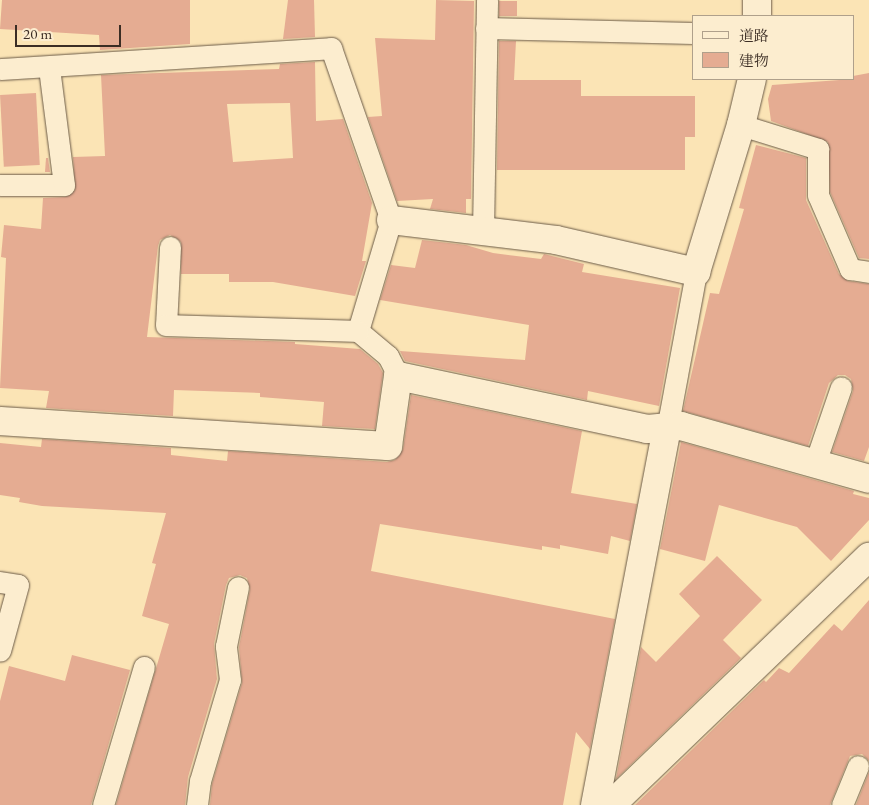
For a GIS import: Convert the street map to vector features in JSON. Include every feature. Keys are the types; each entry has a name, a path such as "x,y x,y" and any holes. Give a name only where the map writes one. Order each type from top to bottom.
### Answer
{"street":[{"path":"757,0 757,15"},
{"path":"391,220 556,240 696,272 741,125 752,80"},
{"path":"0,421 388,446 398,376 647,429 682,426 869,479"},
{"path":"595,805 667,428"},
{"path":"611,805 869,557"}],"lane":[{"path":"483,231 487,0"},
{"path":"486,28 692,33"},
{"path":"0,69 50,68 332,48 391,220 358,330"},
{"path":"0,185 64,185 50,68"},
{"path":"741,125 818,149 818,195 850,269 869,272"},
{"path":"170,247 166,325 358,330 388,356 398,376"},
{"path":"667,428 696,272"},
{"path":"814,463 841,387"},
{"path":"0,582 18,585 0,651"},
{"path":"197,805 200,781 230,680 226,646 238,587"},
{"path":"103,805 144,667"},
{"path":"842,805 858,766"}],"building":[{"path":"2,0 190,0 190,44 100,50 99,35 0,29"},
{"path":"288,0 314,0 315,37 283,39"},
{"path":"436,0 474,1 471,199 466,199 466,213 430,209 433,199 397,201 368,117 382,116 375,38 435,40"},
{"path":"499,1 517,1 517,16 499,16"},
{"path":"499,41 516,41 514,80 581,80 581,96 695,96 695,137 685,137 685,170 497,170"},
{"path":"315,62 316,121 343,119 372,203 362,261 366,261 355,296 273,282 229,282 229,274 181,274 181,242 170,235 160,240 158,246 147,337 295,342 295,344 360,349 378,364 383,373 375,429 322,426 324,402 260,397 260,393 174,390 173,416 46,408 49,391 0,388 6,258 1,257 4,225 41,229 43,198 65,197 75,190 73,157 105,156 101,75 279,69 280,64","holes":["290,103 293,158 233,162 227,104"]},
{"path":"869,73 869,259 859,258 830,192 828,142 771,121 768,99 772,85 854,80 854,76"},
{"path":"36,93 40,165 4,167 0,95"},
{"path":"756,145 806,158 806,200 839,274 848,281 869,284 869,447 864,461 832,452 853,391 851,379 845,375 838,375 829,383 808,446 683,411 710,293 719,294 744,209 739,208"},
{"path":"46,158 48,158 50,172 45,172"},
{"path":"422,240 466,245 493,253 541,259 544,254 584,264 582,272 680,288 659,406 588,391 587,400 405,361 400,351 525,360 529,325 380,300 391,265 415,268"},
{"path":"411,395 582,431 571,493 637,504 630,541 611,536 608,554 560,545 560,549 542,546 542,550 380,524 371,571 615,619 590,749 576,732 563,805 210,805 212,784 242,683 239,647 250,589 247,578 240,575 229,578 226,585 214,644 217,679 188,777 185,805 116,805 169,624 142,616 156,564 152,563 166,513 42,506 19,502 20,498 0,495 0,443 41,447 42,439 171,448 171,455 227,461 228,451 387,462 395,460 403,449"},
{"path":"681,442 854,491 853,494 869,498 869,520 831,561 797,527 719,505 705,561 660,549"},
{"path":"717,556 762,600 723,640 741,658 616,779 641,647 656,662 700,616 679,594"},
{"path":"869,600 869,761 862,754 850,756 830,805 635,805 764,680 766,682 779,668 789,673 834,624 842,631"},
{"path":"72,655 130,670 91,805 0,805 0,701 9,666 65,681"},
{"path":"869,772 869,805 856,805"}]}
